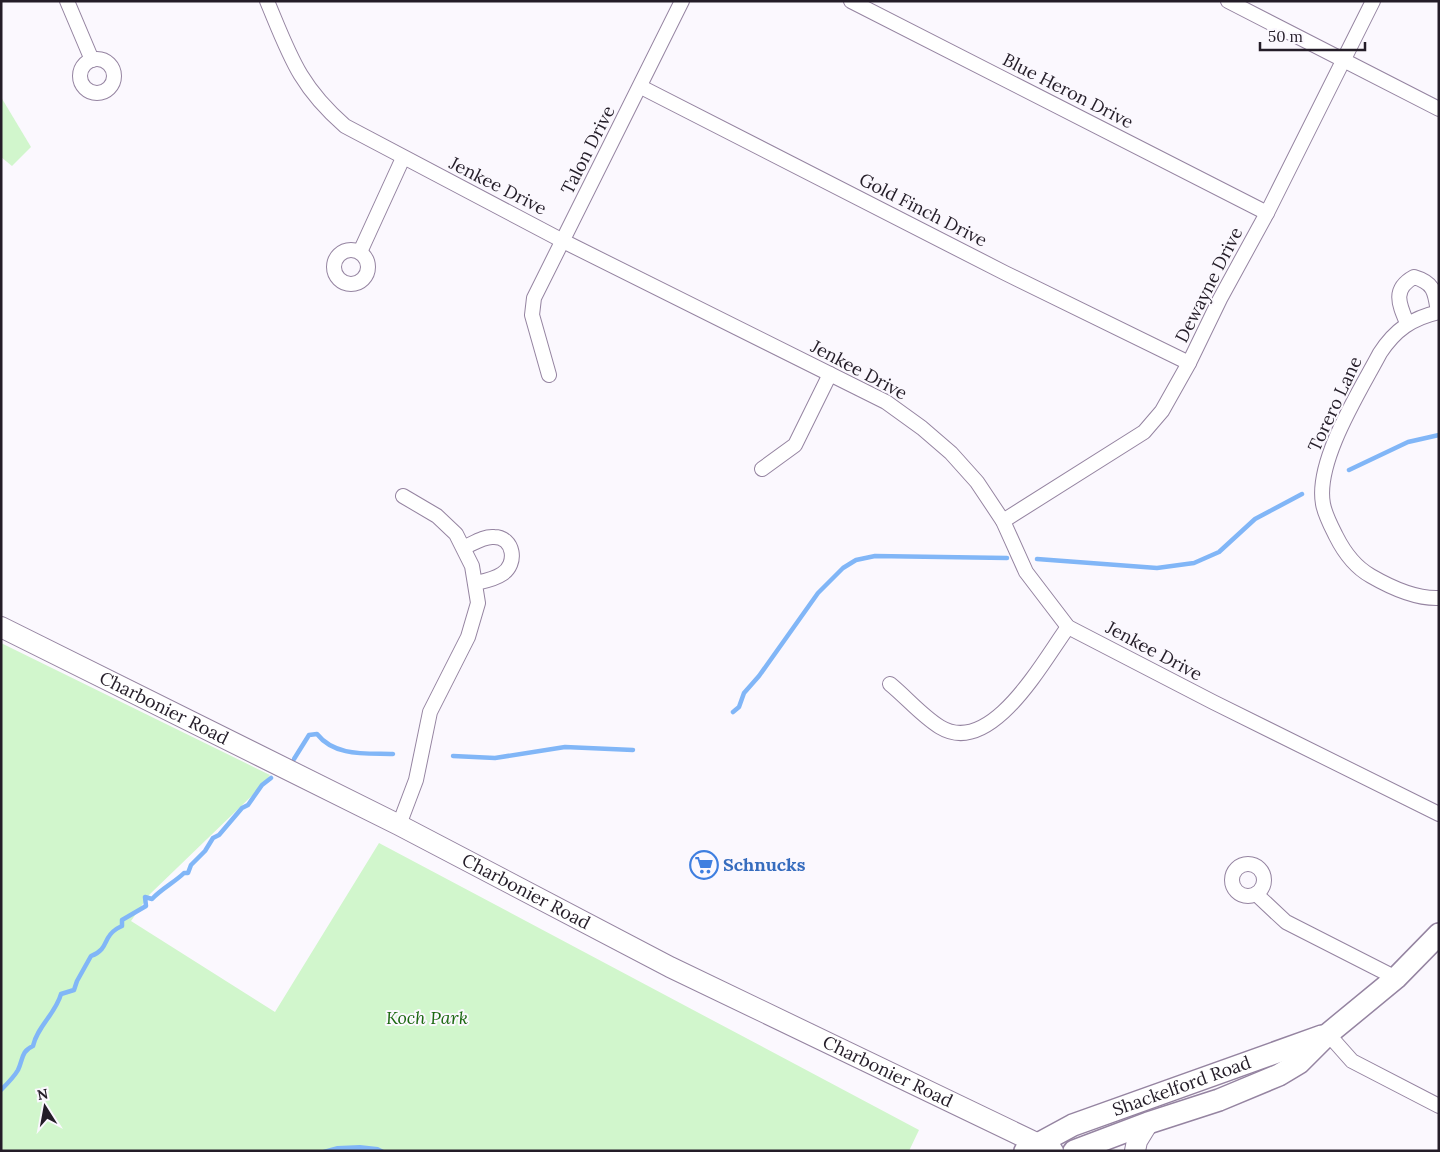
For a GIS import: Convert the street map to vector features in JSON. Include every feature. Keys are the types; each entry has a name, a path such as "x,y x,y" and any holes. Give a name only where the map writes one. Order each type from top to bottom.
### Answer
{"main road":[{"name":"Charbonier Road","path":"1,627 399,825 670,967 1038,1148"},
{"name":"Shackelford Road","path":"1074,1151 1148,1122 1219,1100 1279,1075 1299,1063 1328,1034 1396,978 1439,934"},
{"name":"Shackelford Road","path":"1038,1148 1073,1125 1124,1105 1203,1080 1328,1034"},
{"path":"1136,1151 1137,1141 1148,1122"}],"street":[{"path":"66,1 92,60"},
{"name":"Jenkee Drive","path":"268,1 292,62 316,99 345,126 563,241 886,402 922,428 951,453 977,482 1003,521 1026,572 1068,627 1213,702 1439,814"},
{"name":"Talon Drive","path":"549,375 532,315 534,298 641,87 682,1"},
{"name":"Blue Heron Drive","path":"851,1 1267,213"},
{"path":"1228,1 1439,109"},
{"name":"Dewayne Drive","path":"1003,521 1144,432 1162,411 1189,364 1220,299 1267,213 1373,1"},
{"name":"Gold Finch Drive","path":"641,87 1005,273 1189,364"},
{"path":"360,252 403,158"},
{"path":"1407,323 1398,302 1405,282 1414,277 1426,280 1433,288 1439,312"},
{"name":"Torero Lane","path":"1439,312 1407,323 1390,338 1380,353 1330,452 1324,475 1323,504 1342,547 1361,570 1405,592 1439,598"},
{"path":"762,469 795,445 830,374"},
{"path":"399,825 416,780 430,712 475,618 478,604 476,583 465,547 456,534 437,516 404,496"},
{"path":"465,547 483,538 494,537 503,538 510,545 511,566 503,574 476,583"},
{"path":"890,684 940,727 959,732 976,732 1008,710 1068,627"},
{"path":"1256,894 1286,922 1396,978"},
{"path":"1328,1034 1352,1061 1439,1106"}],"green space":[{"path":"1,97 31,147 12,166 1,157"},
{"name":"Koch Park","path":"1,643 270,775 260,788 149,895 131,921 275,1012 379,843 919,1130 909,1151 1,1151"}],"water":[{"path":"360,1145 378,1147 386,1151 319,1151 337,1146"}],"waterway":[{"path":"1349,470 1408,442 1439,435"},
{"path":"1037,559 1157,568 1194,563 1219,552 1255,519 1302,494"},
{"path":"733,712 739,707 744,693 759,676 818,593 843,568 856,560 875,556 1007,558"},
{"path":"294,759 309,735 317,734 333,747 342,750 393,754"},
{"path":"453,756 495,758 565,747 633,750"},
{"path":"1,1090 16,1073 26,1050 33,1046 38,1033 59,1001 61,994 74,990 91,956 101,950 111,933 122,926 122,920 146,906 145,897 152,899 184,873 188,873 191,865 205,851 213,838 219,835 242,808 248,805 262,785 271,778"}],"place":[{"name":"Schnucks","path":"704,865"}]}
